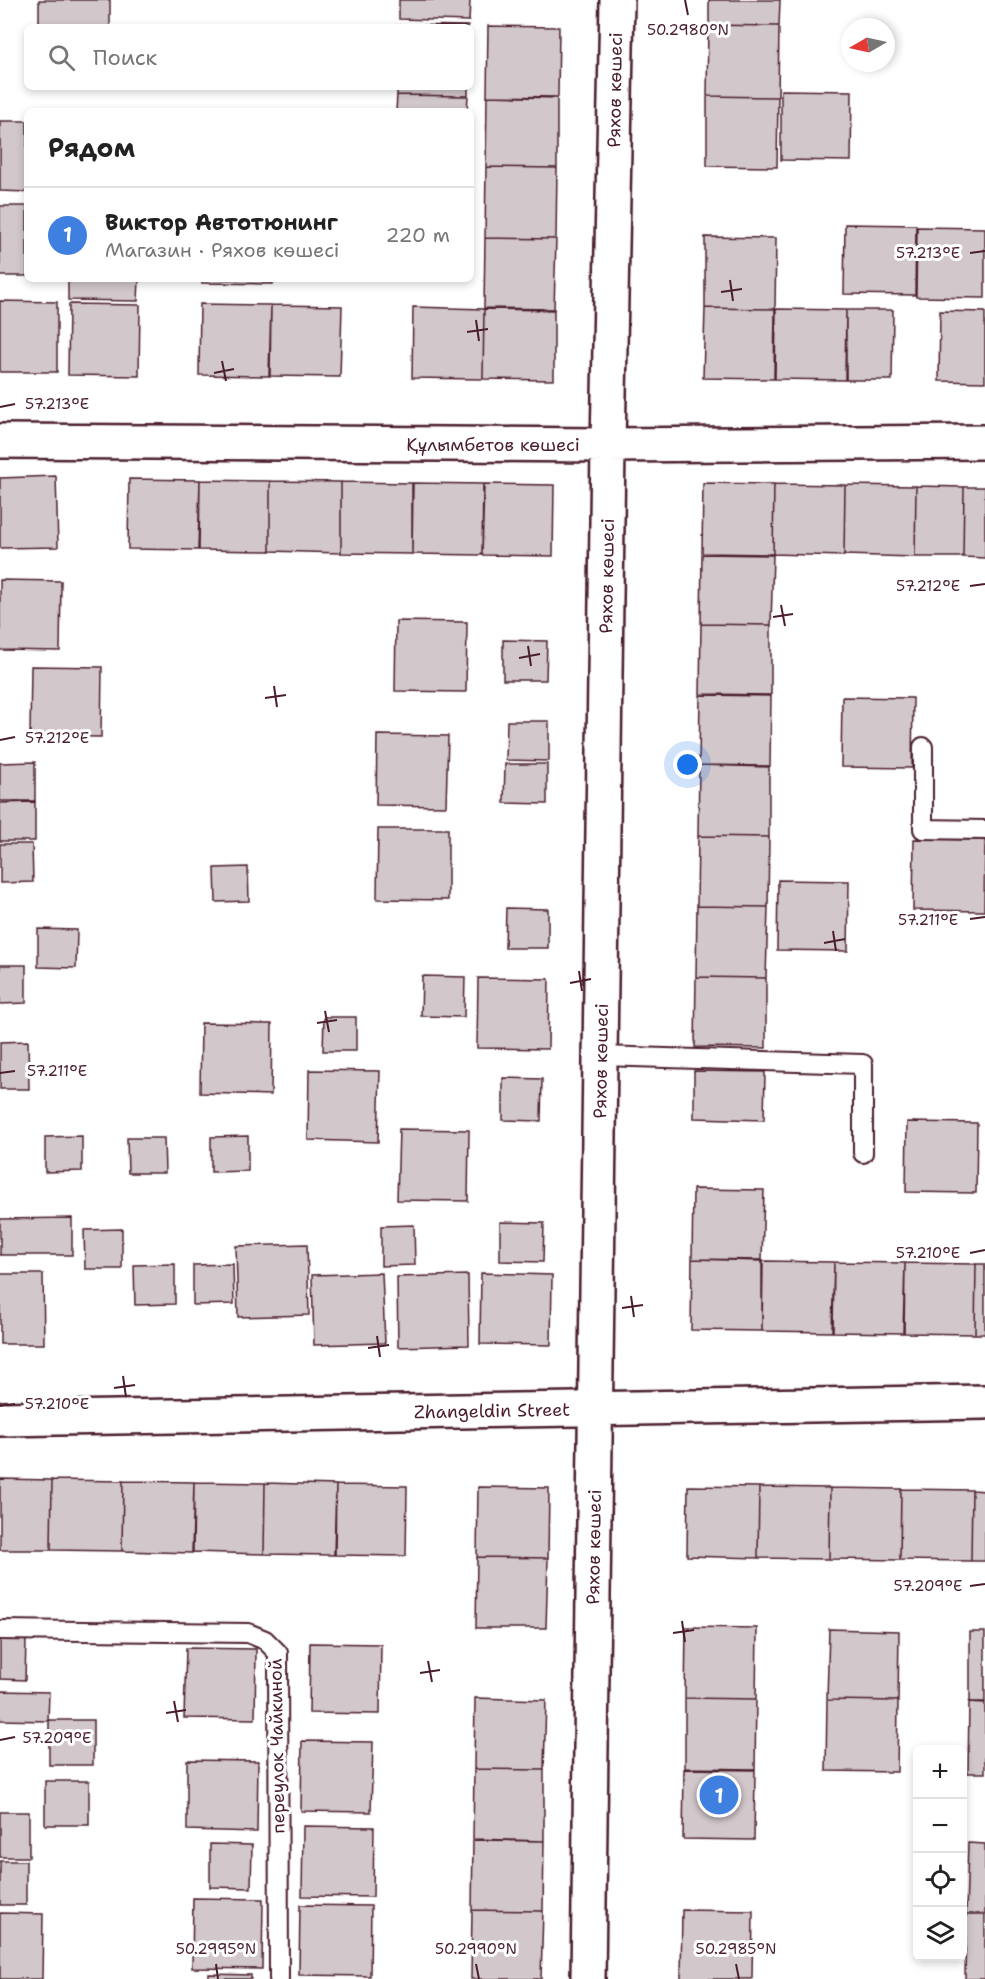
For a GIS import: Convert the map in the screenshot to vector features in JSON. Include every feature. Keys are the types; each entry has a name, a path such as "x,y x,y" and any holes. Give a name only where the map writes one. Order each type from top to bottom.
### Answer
{"street":[{"name":"Ряхов көшесі","path":"588,1979 608,446 617,0"},
{"name":"Құлымбетов көшесі","path":"0,441 608,446 985,442"},
{"name":"Zhangeldin Street","path":"0,1419 985,1402"}],"lane":[{"path":"923,747 923,829 985,830"},
{"path":"601,1056 863,1064 863,1153"},
{"name":"переулок Чайкиной","path":"0,1630 248,1633 265,1640 278,1653 279,1979"}],"building":[{"path":"39,0 110,0 110,24 39,24"},
{"path":"399,0 470,0 469,21 399,19"},
{"path":"709,0 780,0 779,26 709,25"},
{"path":"708,25 779,26 778,97 707,96"},
{"path":"488,26 559,27 558,97 487,96"},
{"path":"397,90 468,90 468,96 397,95"},
{"path":"781,90 852,91 851,161 781,160"},
{"path":"397,95 468,96 467,108 396,108"},
{"path":"487,96 557,98 557,168 486,167"},
{"path":"707,96 778,97 777,167 707,166"},
{"path":"0,121 24,121 24,192 0,191"},
{"path":"486,167 557,168 556,239 485,238"},
{"path":"0,206 24,206 24,276 0,276"},
{"path":"845,224 916,225 915,295 844,294"},
{"path":"917,227 985,228 985,298 916,297"},
{"path":"705,237 776,238 775,309 705,308"},
{"path":"485,238 556,239 554,309 484,308"},
{"path":"68,282 139,282 138,301 68,300"},
{"path":"273,282 273,284 202,283"},
{"path":"0,301 57,302 57,372 0,372"},
{"path":"69,304 140,305 139,376 68,375"},
{"path":"200,304 271,305 269,376 199,375"},
{"path":"271,305 342,306 340,377 270,376"},
{"path":"413,307 484,309 483,379 412,378"},
{"path":"705,308 775,309 774,379 703,378"},
{"path":"484,309 554,310 554,380 483,379"},
{"path":"776,309 846,310 845,380 775,379"},
{"path":"846,310 893,310 892,380 846,380"},
{"path":"940,311 985,312 985,382 939,381"},
{"path":"56,476 58,547 0,548 0,478"},
{"path":"129,479 200,480 198,550 128,549"},
{"path":"200,480 270,481 270,551 199,550"},
{"path":"270,481 341,482 341,553 270,551"},
{"path":"341,482 412,483 412,554 341,553"},
{"path":"413,483 483,484 482,555 412,554"},
{"path":"703,483 774,484 773,554 702,553"},
{"path":"484,484 554,485 553,556 482,555"},
{"path":"774,484 845,485 844,556 773,554"},
{"path":"845,485 916,486 915,557 844,555"},
{"path":"916,486 964,487 963,557 915,557"},
{"path":"964,487 985,487 985,558 963,557"},
{"path":"702,554 773,555 771,625 701,624"},
{"path":"0,580 61,581 60,651 0,650"},
{"path":"396,621 467,622 466,692 395,691"},
{"path":"701,624 771,625 771,695 700,694"},
{"path":"503,640 547,641 546,680 503,680"},
{"path":"31,666 102,667 101,737 30,736"},
{"path":"700,695 771,696 770,766 699,765"},
{"path":"842,697 913,698 912,768 841,767"},
{"path":"507,721 549,721 549,761 506,760"},
{"path":"377,735 448,736 446,806 376,805"},
{"path":"35,762 35,801 0,801 0,763"},
{"path":"505,764 547,764 547,804 504,803"},
{"path":"699,765 769,767 769,837 698,836"},
{"path":"35,802 35,841 0,841 0,803"},
{"path":"378,829 448,829 448,900 377,899"},
{"path":"698,836 769,837 768,907 697,906"},
{"path":"914,839 985,840 984,911 913,910"},
{"path":"0,844 32,844 33,882 0,883"},
{"path":"248,867 249,901 216,902 215,868"},
{"path":"778,880 849,881 848,951 777,950"},
{"path":"697,906 768,907 766,978 696,977"},
{"path":"506,908 548,909 548,948 505,948"},
{"path":"38,929 77,930 76,968 38,967"},
{"path":"0,965 26,965 26,1003 0,1004"},
{"path":"422,976 465,977 464,1017 421,1016"},
{"path":"696,977 766,978 766,1048 695,1047"},
{"path":"478,978 549,979 548,1049 477,1048"},
{"path":"324,1017 356,1017 356,1051 323,1051"},
{"path":"201,1023 272,1024 271,1095 200,1093"},
{"path":"28,1041 29,1089 0,1089 0,1042"},
{"path":"309,1070 380,1071 378,1142 308,1140"},
{"path":"694,1071 765,1072 764,1120 694,1118"},
{"path":"503,1078 542,1079 541,1121 503,1120"},
{"path":"907,1122 977,1123 976,1193 906,1192"},
{"path":"399,1129 469,1130 468,1201 397,1200"},
{"path":"82,1136 82,1171 45,1172 45,1137"},
{"path":"248,1136 248,1171 211,1172 211,1137"},
{"path":"127,1138 164,1138 165,1173 128,1173"},
{"path":"693,1189 764,1190 762,1260 692,1259"},
{"path":"72,1218 72,1255 0,1255 0,1219"},
{"path":"500,1222 544,1223 543,1262 500,1261"},
{"path":"414,1225 415,1265 381,1266 381,1226"},
{"path":"122,1229 122,1269 85,1269 84,1230"},
{"path":"307,1244 309,1315 238,1317 236,1246"},
{"path":"692,1259 762,1261 762,1331 691,1330"},
{"path":"763,1261 834,1262 832,1332 762,1331"},
{"path":"834,1262 905,1263 903,1333 833,1332"},
{"path":"905,1263 976,1264 975,1334 904,1333"},
{"path":"175,1264 175,1304 135,1305 134,1265"},
{"path":"233,1264 234,1304 193,1305 193,1265"},
{"path":"976,1264 985,1264 985,1334 975,1334"},
{"path":"382,1273 385,1343 314,1345 312,1275"},
{"path":"481,1273 552,1275 551,1345 480,1344"},
{"path":"0,1274 43,1274 44,1344 0,1344"},
{"path":"468,1275 469,1345 398,1347 397,1277"},
{"path":"0,1479 52,1480 51,1550 0,1550"},
{"path":"52,1480 123,1481 122,1551 51,1550"},
{"path":"123,1481 194,1482 192,1553 122,1551"},
{"path":"194,1482 265,1483 264,1554 193,1552"},
{"path":"265,1483 336,1485 334,1555 264,1554"},
{"path":"336,1485 407,1486 406,1556 335,1555"},
{"path":"688,1486 759,1487 758,1558 687,1556"},
{"path":"478,1487 549,1488 548,1558 477,1557"},
{"path":"759,1487 830,1488 829,1559 758,1558"},
{"path":"830,1488 901,1489 900,1560 829,1559"},
{"path":"901,1489 972,1490 971,1561 900,1560"},
{"path":"972,1490 985,1491 985,1561 971,1561"},
{"path":"477,1557 548,1558 546,1628 476,1628"},
{"path":"686,1627 757,1628 756,1699 685,1698"},
{"path":"829,1629 899,1631 898,1701 827,1700"},
{"path":"970,1632 985,1632 985,1702 970,1702"},
{"path":"0,1640 26,1640 25,1680 0,1679"},
{"path":"310,1643 381,1644 380,1714 309,1713"},
{"path":"186,1648 256,1649 255,1719 184,1718"},
{"path":"0,1691 49,1692 48,1721 0,1720"},
{"path":"475,1698 546,1700 544,1770 474,1769"},
{"path":"685,1698 756,1699 755,1769 685,1768"},
{"path":"827,1700 898,1701 897,1772 826,1771"},
{"path":"969,1702 985,1703 985,1773 968,1773"},
{"path":"49,1720 93,1720 93,1765 49,1765"},
{"path":"302,1741 373,1742 371,1812 301,1811"},
{"path":"187,1760 258,1761 257,1832 187,1830"},
{"path":"474,1769 544,1770 544,1841 473,1839"},
{"path":"684,1769 755,1770 754,1840 683,1839"},
{"path":"45,1781 89,1781 89,1825 45,1825"},
{"path":"0,1812 29,1812 29,1857 0,1857"},
{"path":"303,1826 374,1827 373,1897 302,1896"},
{"path":"473,1840 544,1841 543,1911 472,1910"},
{"path":"968,1843 985,1844 985,1914 967,1914"},
{"path":"210,1844 252,1845 251,1888 210,1887"},
{"path":"0,1861 26,1861 26,1905 0,1905"},
{"path":"193,1898 263,1899 262,1969 192,1968"},
{"path":"300,1905 371,1906 370,1976 299,1975"},
{"path":"472,1910 543,1911 541,1979 471,1979"},
{"path":"682,1910 753,1911 752,1979 681,1979"},
{"path":"0,1913 43,1914 42,1979 0,1979"},
{"path":"967,1914 985,1914 985,1979 965,1979"},
{"path":"209,1974 251,1975 251,1979 209,1979"}],"place":[{"name":"Виктор Автотюнинг","path":"719,1795"}]}
